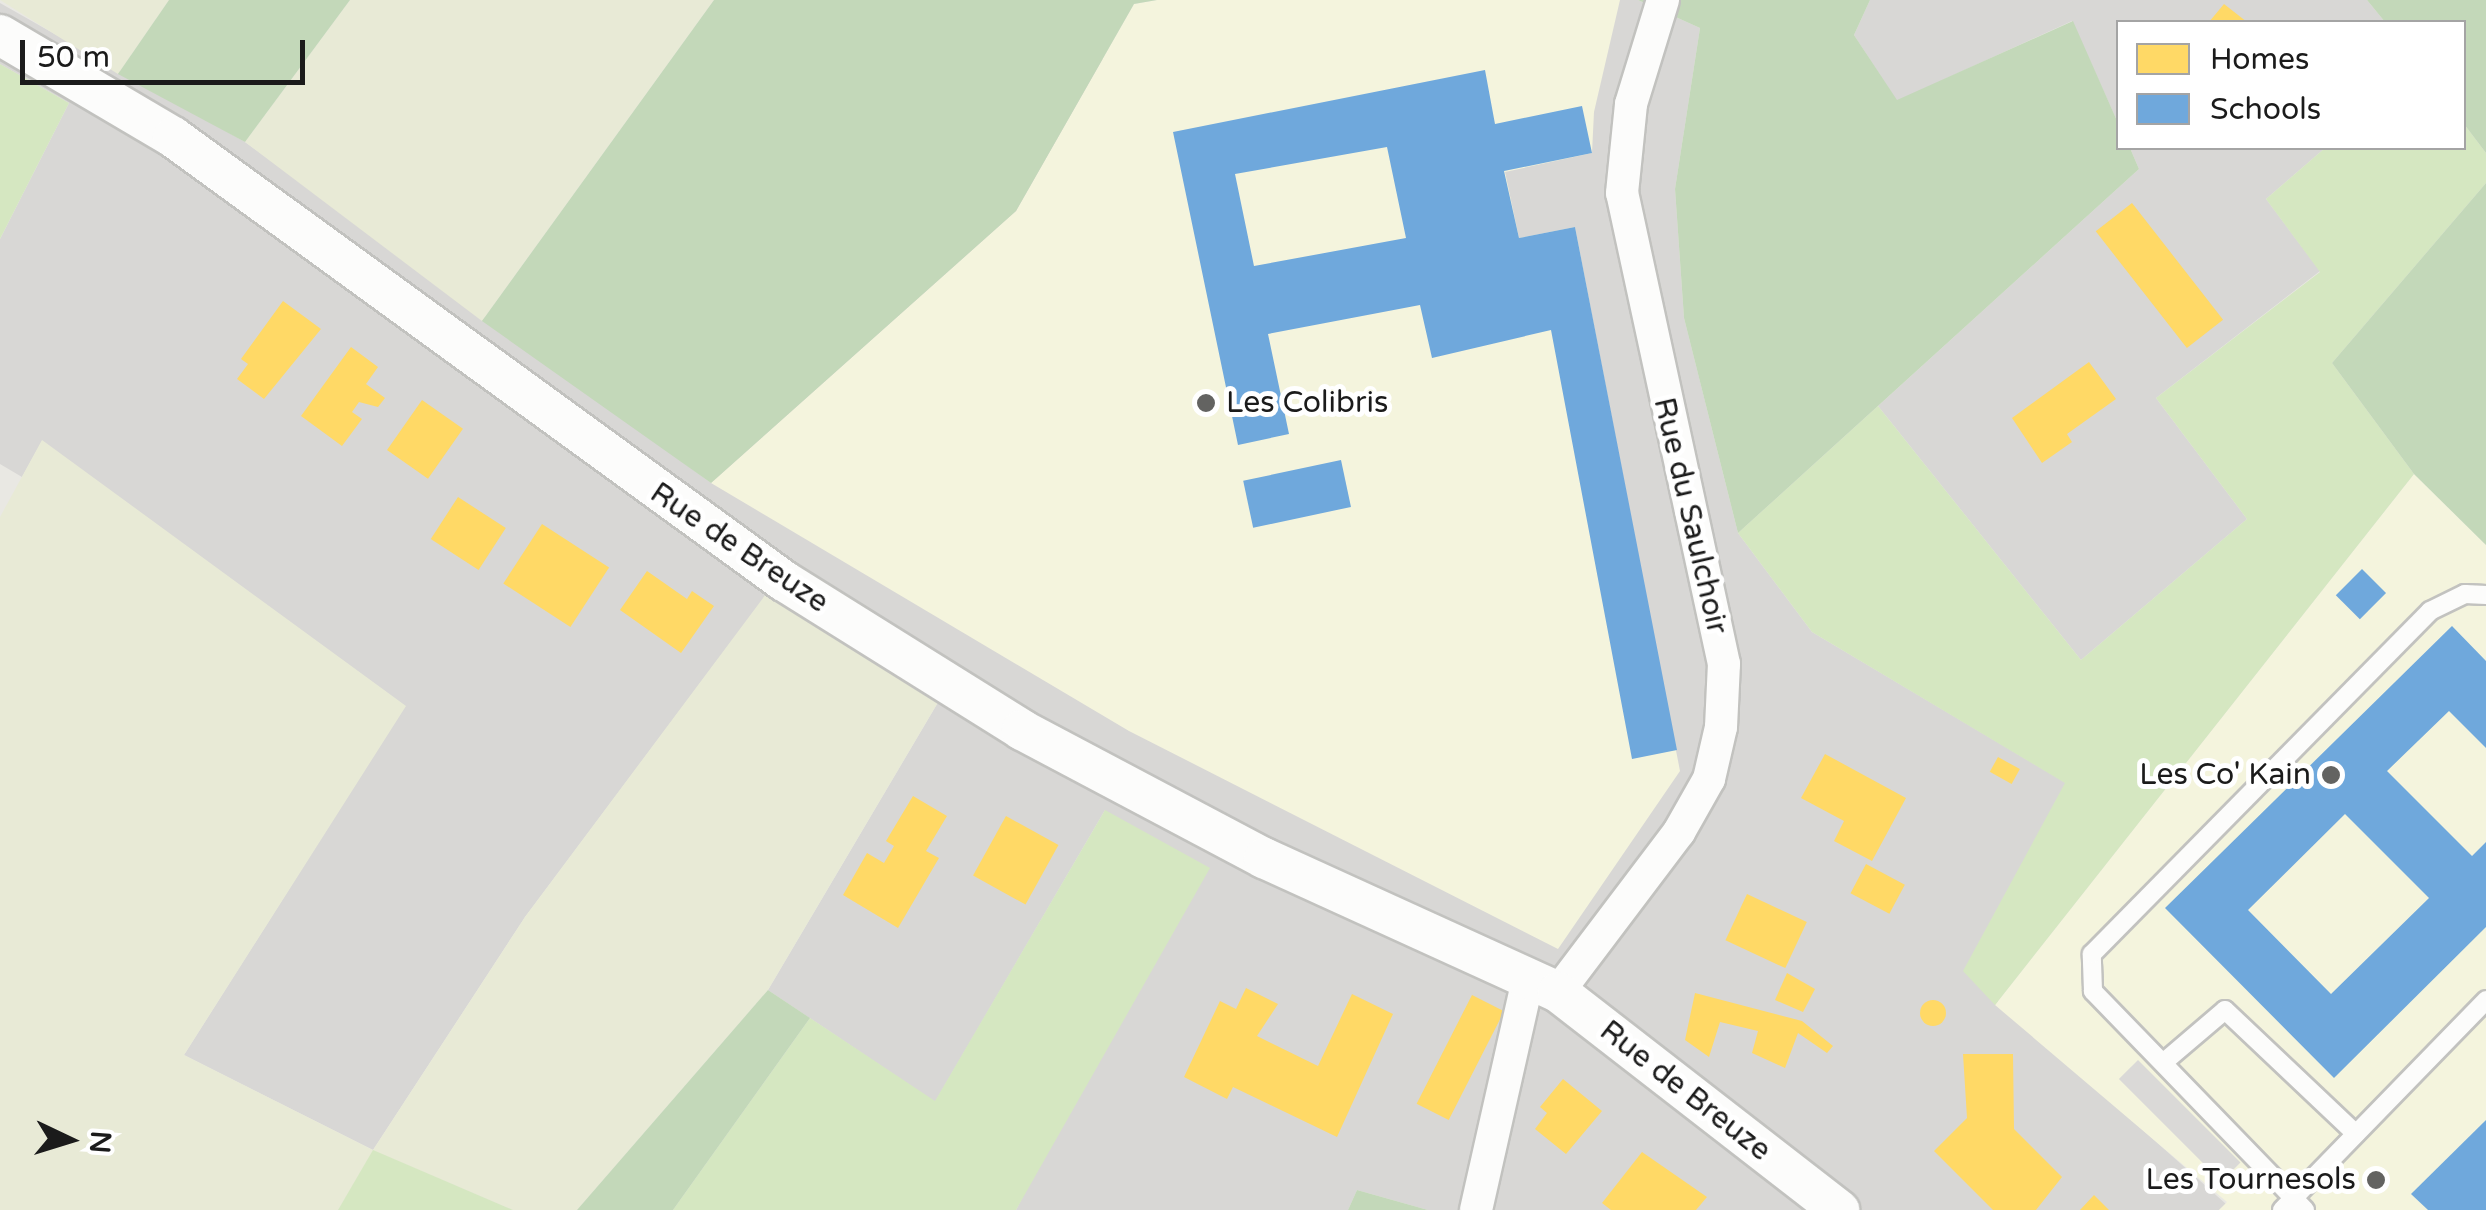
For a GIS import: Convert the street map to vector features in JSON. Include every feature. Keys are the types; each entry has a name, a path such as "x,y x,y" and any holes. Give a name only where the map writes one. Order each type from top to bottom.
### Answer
{"street":[{"name":"Rue du Saulchoir","path":"1543,986 1679,832 1708,779 1721,726 1724,664 1622,192 1632,104 1663,0"},
{"name":"Rue de Breuze","path":"0,35 174,137 655,491 1022,730 1264,858 1543,986 1839,1210"},
{"path":"1476,1210 1543,986"}],"lane":[{"path":"2486,595 2465,594 2430,611 2092,954 2093,991 2164,1062 2294,1206 2356,1134 2486,1000"},
{"path":"2164,1062 2224,1010 2356,1134"}],"shaded area":[{"path":"0,0 169,0 118,74"},
{"path":"169,0 350,0 245,142 118,74"},
{"path":"350,0 714,0 482,321 245,142"},
{"path":"714,0 1157,0 1134,4 1016,211 711,483 482,321"},
{"path":"1157,0 1638,0 1700,28 1675,189 1684,318 1738,533 1812,632 2066,783 1964,971 2226,1204 2219,1210 1428,1210 1357,1190 1348,1210 1016,1210 1038,1167 1105,810 935,1102 768,990 940,699 766,595 525,917 373,1150 184,1055 405,706 42,441 22,477 0,464 0,239 69,103 0,64 0,3 245,142 711,483"},
{"name":"Les Colibris","path":"1157,0 1620,0 1594,112 1592,153 1505,172 1519,238 1575,227 1680,771 1558,949 1129,731 711,483 1016,211 1134,4"},
{"path":"1638,0 1870,0 1854,35 1897,100 2073,21 2116,118 2116,150 2131,150 2139,169 1738,533 1684,318 1675,189 1700,28"},
{"path":"1870,0 2367,0 2383,20 2116,20 2116,119 2072,21 1897,101 1854,35"},
{"path":"2367,0 2486,0 2486,153 2466,127 2466,20 2383,20"},
{"path":"2131,150 2323,150 2266,199 2320,271 2156,398 2247,519 2081,660 1878,406 2139,169"},
{"path":"2486,183 2486,545 2414,474 2332,363"},
{"path":"42,440 406,706 184,1055 373,1150 525,917 766,594 940,699 768,990 577,1210 513,1210 374,1151 338,1210 0,1210 0,517"},
{"name":"Les Co' Kain","path":"2414,474 2486,545 2486,1210 2219,1210 2227,1202 1995,1005"},
{"path":"768,990 810,1018 673,1210 577,1210"},
{"path":"2138,1060 2241,1163 2221,1182 2119,1079"},
{"path":"1357,1190 1428,1210 1348,1210"}],"green space":[{"path":"0,64 69,103 0,239"},
{"path":"2466,127 2486,153 2486,183 2332,363 2414,474 1995,1005 1963,971 2065,783 1812,632 1738,533 1878,406 2081,660 2247,519 2156,398 2320,272 2266,199 2323,150 2466,150"},
{"path":"1105,810 1210,868 1016,1210 673,1210 810,1018 935,1101"},
{"path":"373,1150 513,1210 338,1210"}],"building: Homes":[{"path":"2224,4 2244,20 2211,20"},
{"path":"2132,203 2223,320 2187,348 2096,231"},
{"path":"283,301 321,329 264,399 237,379 248,364 241,359"},
{"path":"351,347 378,367 366,384 385,398 378,407 359,402 352,412 362,419 342,446 301,416"},
{"path":"2089,362 2116,399 2067,434 2072,442 2042,463 2012,418"},
{"path":"422,400 463,429 428,479 387,450"},
{"path":"458,497 506,528 479,570 431,539"},
{"path":"542,524 609,568 570,627 503,584"},
{"path":"647,571 687,599 692,591 714,606 681,653 620,610"},
{"path":"1825,754 1906,798 1872,861 1834,841 1844,821 1801,798"},
{"path":"1998,757 2020,769 2012,784 1990,772"},
{"path":"913,796 947,816 926,851 939,858 898,928 843,895 867,853 884,863 894,846 886,841"},
{"path":"1006,816 1058,845 1026,905 973,875"},
{"path":"1866,864 1905,885 1889,914 1851,893"},
{"path":"1747,894 1807,922 1785,968 1725,940"},
{"path":"1787,973 1815,989 1803,1012 1775,1000"},
{"path":"1246,988 1278,1004 1257,1036 1318,1066 1352,994 1393,1014 1337,1137 1233,1087 1227,1099 1184,1077 1220,1001 1236,1009"},
{"path":"1695,993 1802,1021 1833,1046 1827,1053 1798,1033 1785,1068 1752,1053 1758,1031 1720,1022 1709,1057 1685,1040"},
{"path":"1472,995 1504,1011 1449,1120 1417,1104"},
{"path":"1933,1000 1942,1004 1946,1013 1942,1022 1933,1026 1924,1022 1920,1013 1924,1004"},
{"path":"1963,1054 2013,1054 2014,1129 2062,1177 2036,1210 1993,1210 1934,1151 1967,1118"},
{"path":"1563,1079 1602,1111 1566,1154 1535,1129 1547,1113 1540,1107"},
{"path":"1642,1152 1707,1197 1696,1210 1611,1210 1602,1203"},
{"path":"2094,1195 2109,1210 2080,1210"}],"building: Schools":[{"path":"1485,70 1495,124 1582,106 1592,153 1504,171 1519,238 1575,227 1677,750 1632,759 1551,330 1432,358 1420,305 1268,334 1289,434 1238,445 1173,132","holes":["1387,147 1406,238 1254,266 1235,174"]},
{"path":"1341,460 1351,507 1253,528 1243,481"},
{"path":"2362,569 2386,593 2360,619 2336,595"},
{"path":"2452,626 2486,661 2486,748 2449,711 2387,771 2472,856 2486,842 2486,927 2334,1078 2165,908","holes":["2345,814 2429,898 2331,994 2248,910"]},
{"path":"2486,1120 2486,1210 2428,1210 2411,1194"}],"place":[{"name":"Les Colibris","path":"1206,403"},
{"name":"Les Co' Kain","path":"2331,775"},
{"name":"Les Tournesols","path":"2376,1180"}]}
